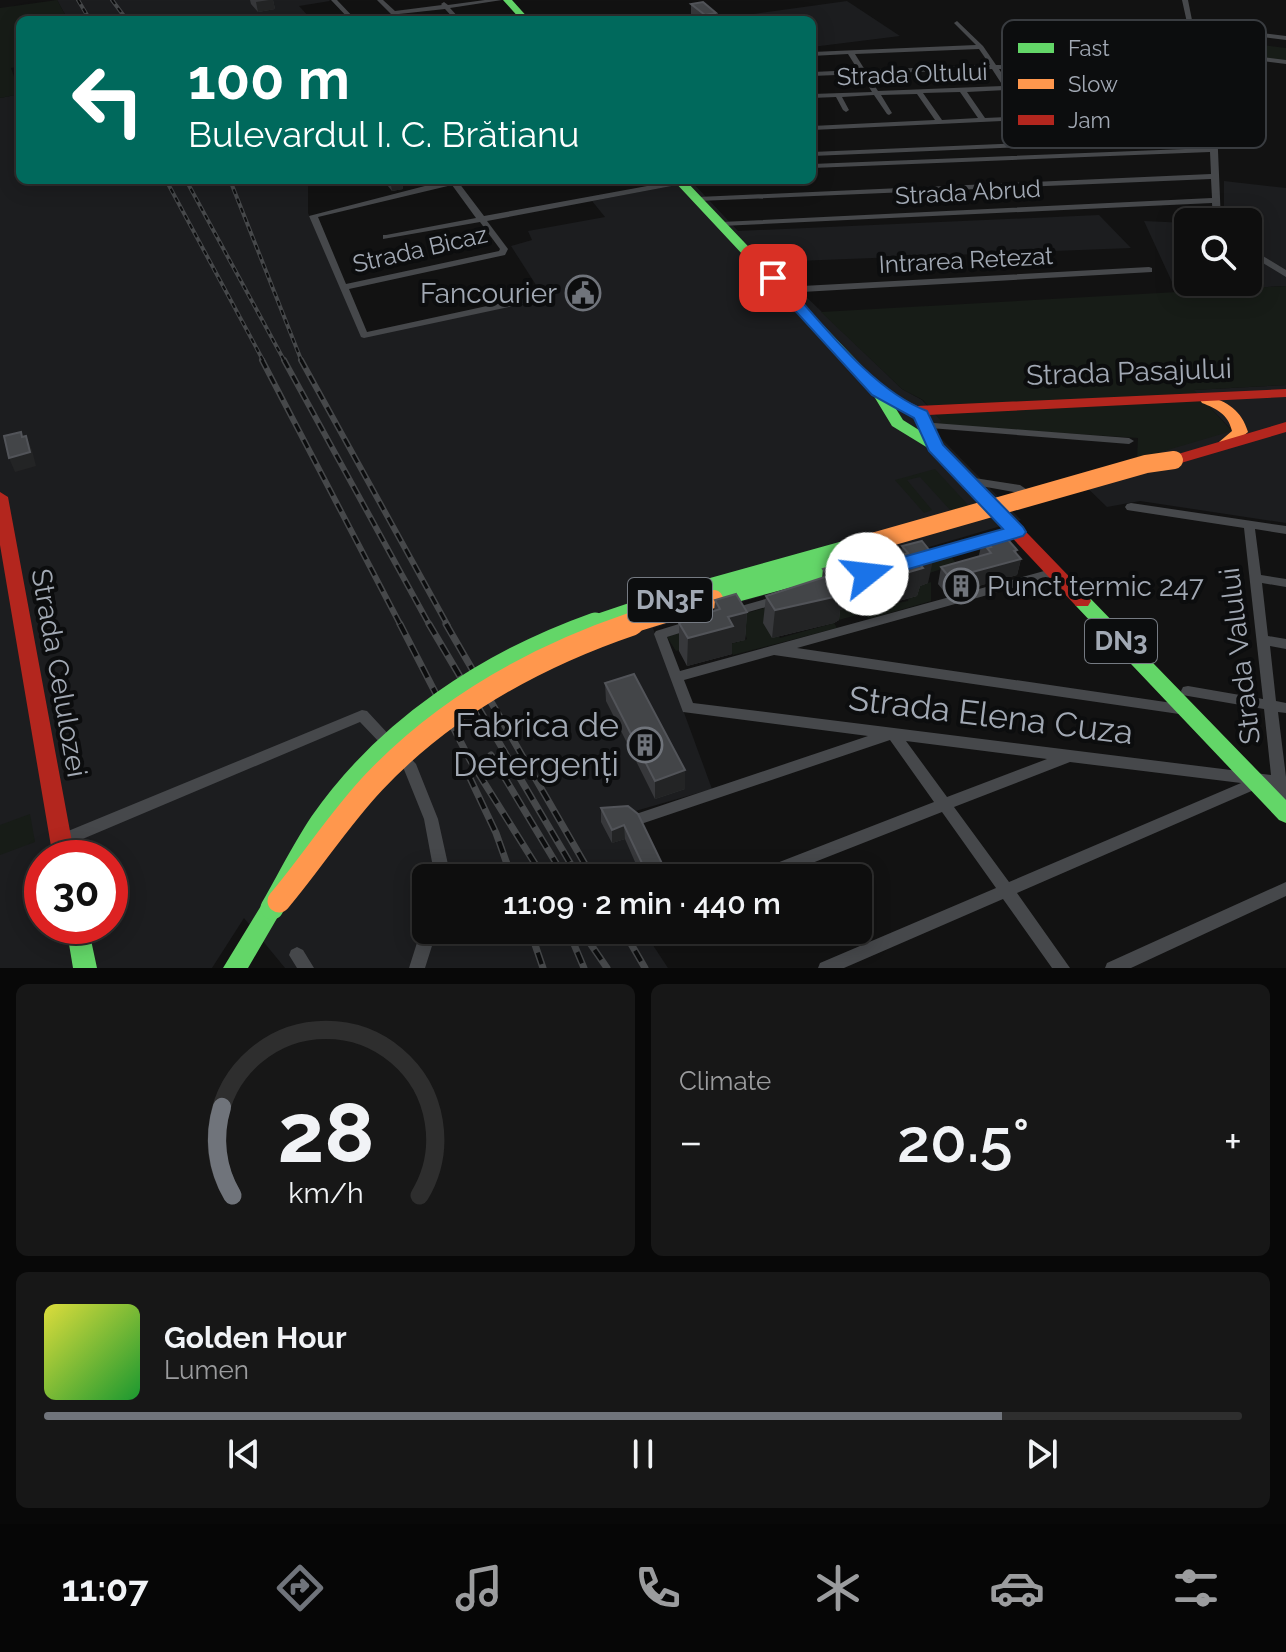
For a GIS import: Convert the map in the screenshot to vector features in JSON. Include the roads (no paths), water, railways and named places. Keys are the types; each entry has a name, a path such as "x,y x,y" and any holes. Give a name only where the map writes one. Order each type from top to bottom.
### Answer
{"main road":[{"path":"507,0 522,16"},
{"name":"DN3","path":"683,184 878,391 914,419 941,453 1016,532 1187,700 1284,812"},
{"path":"852,362 888,391 912,404 975,408"},
{"name":"Strada Pasajului","path":"914,419 975,408 1286,393"},
{"path":"1199,398 1219,404 1238,420 1240,432 1221,446"},
{"name":"DN3F","path":"235,968 272,908 285,875 305,842 361,770 450,694 515,657 562,635 668,601 1286,427"},
{"name":"Strada Celulozei","path":"0,497 60,840"},
{"path":"80,944 85,968"}],"street":[{"path":"334,0 349,16"},
{"path":"380,0 398,16 499,0"},
{"path":"442,0 455,16"},
{"path":"1185,0 1189,20"},
{"path":"957,23 981,47 1002,79"},
{"path":"1266,36 1286,38"},
{"path":"816,54 981,47"},
{"path":"850,52 889,113"},
{"path":"1266,60 1286,62"},
{"path":"816,74 1002,67"},
{"name":"Strada Oltului","path":"816,96 1002,88"},
{"path":"962,90 983,120"},
{"path":"919,92 940,122"},
{"path":"838,95 846,110"},
{"path":"816,128 1002,119"},
{"path":"816,154 1002,146"},
{"path":"816,166 1214,150 1217,208"},
{"path":"698,199 1216,176"},
{"path":"405,184 412,192"},
{"path":"444,184 313,216 364,335 538,298"},
{"path":"458,184 483,219"},
{"path":"386,237 664,184"},
{"name":"Strada Abrud","path":"721,224 1217,200"},
{"name":"Strada Bicaz","path":"344,287 502,253 504,249 483,219"},
{"path":"1262,258 1283,270"},
{"name":"Intrarea Retezat","path":"784,290 1149,270"},
{"path":"914,419 1129,441"},
{"path":"967,481 1020,489"},
{"path":"1131,507 1286,530"},
{"name":"Strada Valului","path":"1249,525 1270,705 1283,782 1284,812"},
{"path":"827,586 1016,532"},
{"path":"783,599 660,634 676,677 1055,572"},
{"path":"1255,578 1286,583"},
{"path":"1262,640 1286,644"},
{"path":"775,650 1187,700 1286,708"},
{"name":"Strada Elena Cuza","path":"676,677 688,708 1254,781 1283,782"},
{"path":"82,840 362,715 409,764 431,819 440,864"},
{"path":"638,819 893,733 1062,968"},
{"path":"792,864 1071,755"},
{"path":"826,968 1254,781"},
{"path":"1113,968 1286,889"},
{"path":"417,968 425,944"}],"railway":[{"path":"78,0 88,16"},
{"path":"112,0 124,16"},
{"path":"168,184 264,362"},
{"path":"188,184 285,362"},
{"path":"232,184 302,361"},
{"path":"262,360 401,626"},
{"path":"284,360 430,626"},
{"path":"302,361 448,626"},
{"path":"400,624 470,760 535,864"},
{"path":"429,624 571,864"},
{"path":"446,624 585,864"},
{"path":"491,755 557,864"},
{"path":"469,776 507,864"},
{"path":"535,944 543,968"},
{"path":"574,944 584,968"},
{"path":"591,944 607,968"},
{"path":"631,944 645,968"}],"place":[{"name":"Fancourier","path":"583,293"},
{"name":"Punct termic 247","path":"961,586"},
{"name":"Fabrica de Detergenți","path":"645,745"}]}
